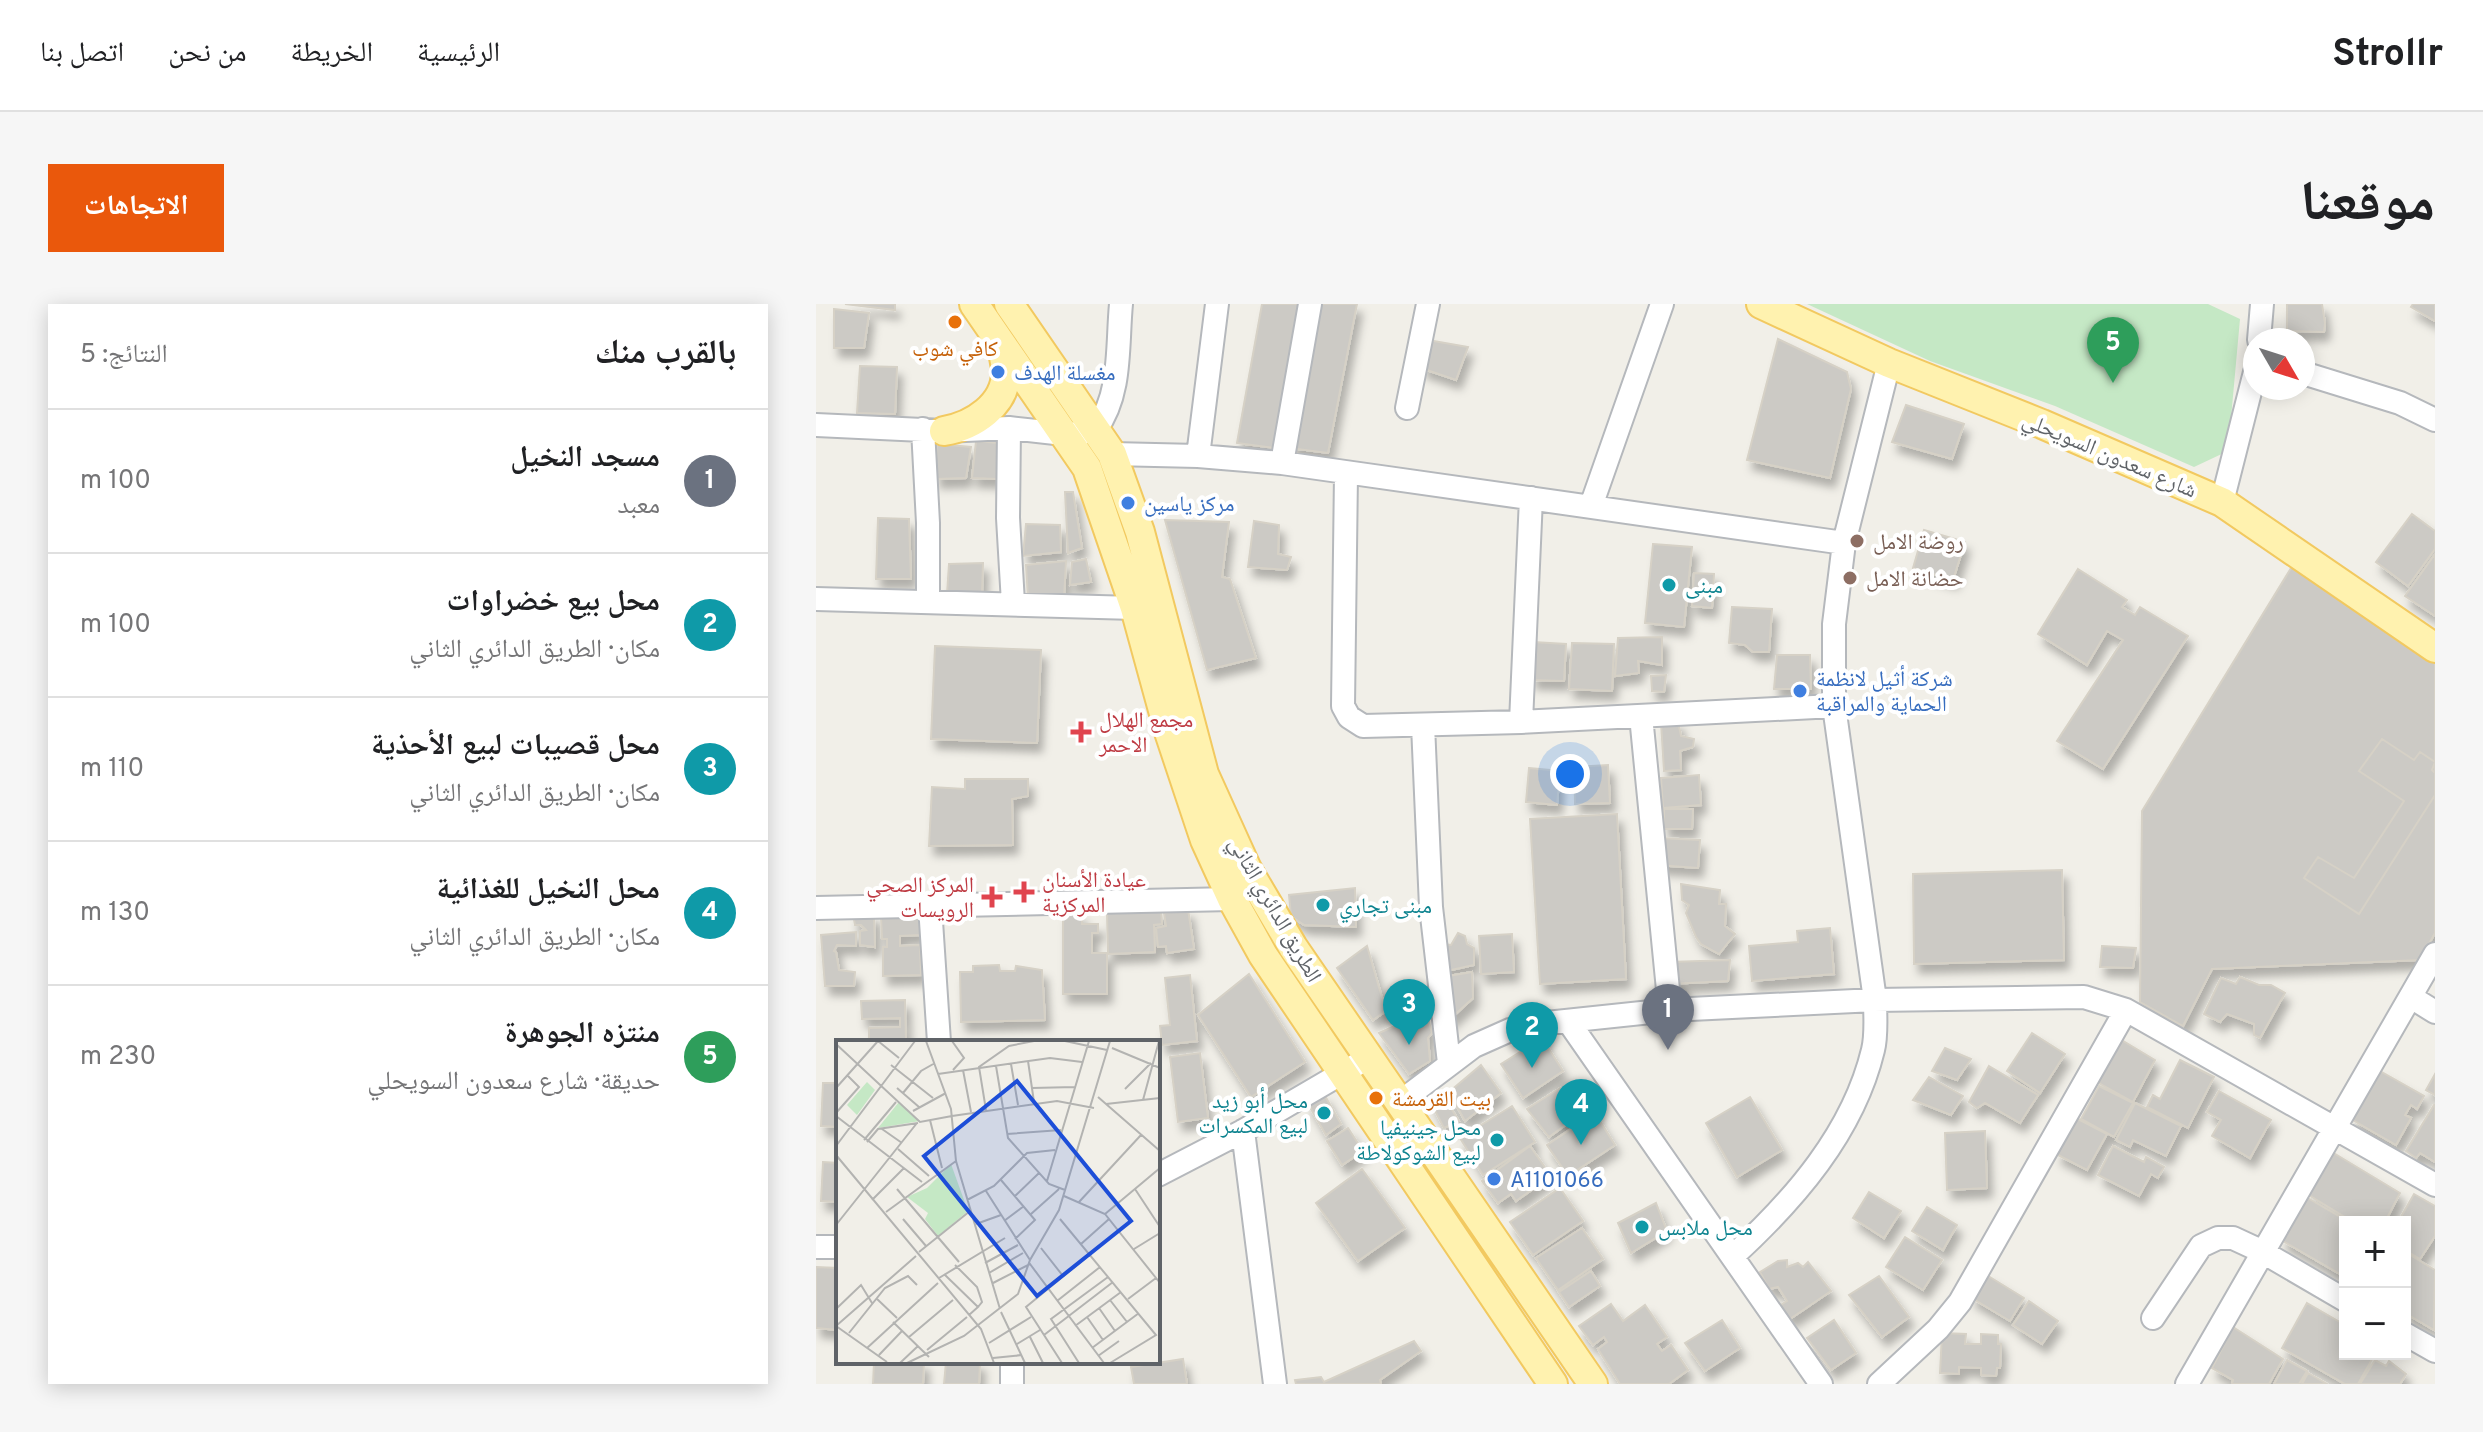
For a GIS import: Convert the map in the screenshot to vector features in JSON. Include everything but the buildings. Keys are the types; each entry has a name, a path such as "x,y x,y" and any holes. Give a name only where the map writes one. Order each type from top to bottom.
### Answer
{"main road":[{"name":"الطريق الدائري الثاني","path":"974,304 1087,468 1135,608 1169,732 1205,840 1232,899 1263,955 1553,1384"},
{"name":"الطريق الدائري الثاني","path":"1009,304 1112,454 1140,532 1204,774 1255,882 1293,947 1593,1384"},
{"name":"شارع سعدون السويحلي","path":"1761,304 1788,310 1889,363 2042,424 2222,502 2435,648"},
{"path":"934,430 963,428 981,418 999,395 1006,372 1002,345"}],"street":[{"path":"816,425 934,430 1009,428 1064,434 1096,429 1110,402 1116,380 1121,304"},
{"path":"1198,456 1217,304"},
{"path":"1282,463 1310,304"},
{"path":"1407,408 1428,304"},
{"path":"1591,506 1662,304"},
{"path":"2260,328 2262,304"},
{"path":"1733,1256 1792,1199 1815,1169 1836,1135 1865,1074 1874,1046 1875,1000 1834,706 1834,624 1844,543 1889,363"},
{"path":"2315,377 2388,398 2435,420"},
{"path":"2222,502 2248,400"},
{"path":"1009,428 1008,518 1013,603"},
{"path":"928,602 928,523 934,430"},
{"path":"1112,454 1198,456 1282,463 1844,543"},
{"path":"1346,474 1343,706 1349,717 1363,726 1521,722 1834,706"},
{"path":"1521,722 1531,498"},
{"path":"816,599 1135,608"},
{"path":"1641,716 1670,1010"},
{"path":"1423,725 1431,907 1449,1063"},
{"path":"816,908 1232,899"},
{"path":"930,906 939,1040"},
{"path":"2188,1384 2261,1251 2435,954"},
{"path":"1400,1102 1474,1046 1510,1030 1568,1021 1670,1010 1875,1000 2084,997 2126,1010 2435,1185"},
{"path":"2411,997 2435,1012"},
{"path":"1879,1384 1938,1329 1960,1302 2126,1010"},
{"path":"1568,1021 1821,1384"},
{"path":"1160,1174 1243,1131 1370,1058"},
{"path":"1243,1131 1275,1384"},
{"path":"2153,1318 2201,1246 2218,1238 2233,1238 2261,1251 2339,1296"},
{"path":"2411,1337 2435,1351"}],"green space":[{"path":"1807,304 2208,304 2240,319 2228,451 2194,467 2055,406 1930,361"}],"place":[{"name":"كافي شوب","path":"955,322"},
{"name":"مغسلة الهدف","path":"998,372"},
{"name":"منتزه الجوهرة","path":"2113,383"},
{"name":"مركز ياسين","path":"1128,503"},
{"name":"روضة الامل","path":"1857,541"},
{"name":"حضانة الامل","path":"1850,578"},
{"name":"مبنى","path":"1669,585"},
{"name":"شركة أثيل لانظمة الحماية والمراقبة","path":"1800,691"},
{"name":"مجمع الهلال الاحمر","path":"1081,732"},
{"name":"عيادة الأسنان المركزية","path":"1024,892"},
{"name":"المركز الصحي الرويسات","path":"992,897"},
{"name":"مبنى تجاري","path":"1323,905"},
{"name":"محل قصيبات لبيع الأحذية","path":"1409,1045"},
{"name":"مسجد النخيل","path":"1668,1050"},
{"name":"محل بيع خضراوات","path":"1532,1068"},
{"name":"بيت القرمشة","path":"1376,1098"},
{"name":"محل أبو زيد لبيع المكسرات","path":"1324,1113"},
{"name":"محل جينيفيا لبيع الشوكولاطة","path":"1497,1140"},
{"name":"محل النخيل للغذائية","path":"1581,1145"},
{"name":"A1101066","path":"1494,1179"},
{"name":"محل ملابس","path":"1642,1227"}]}
